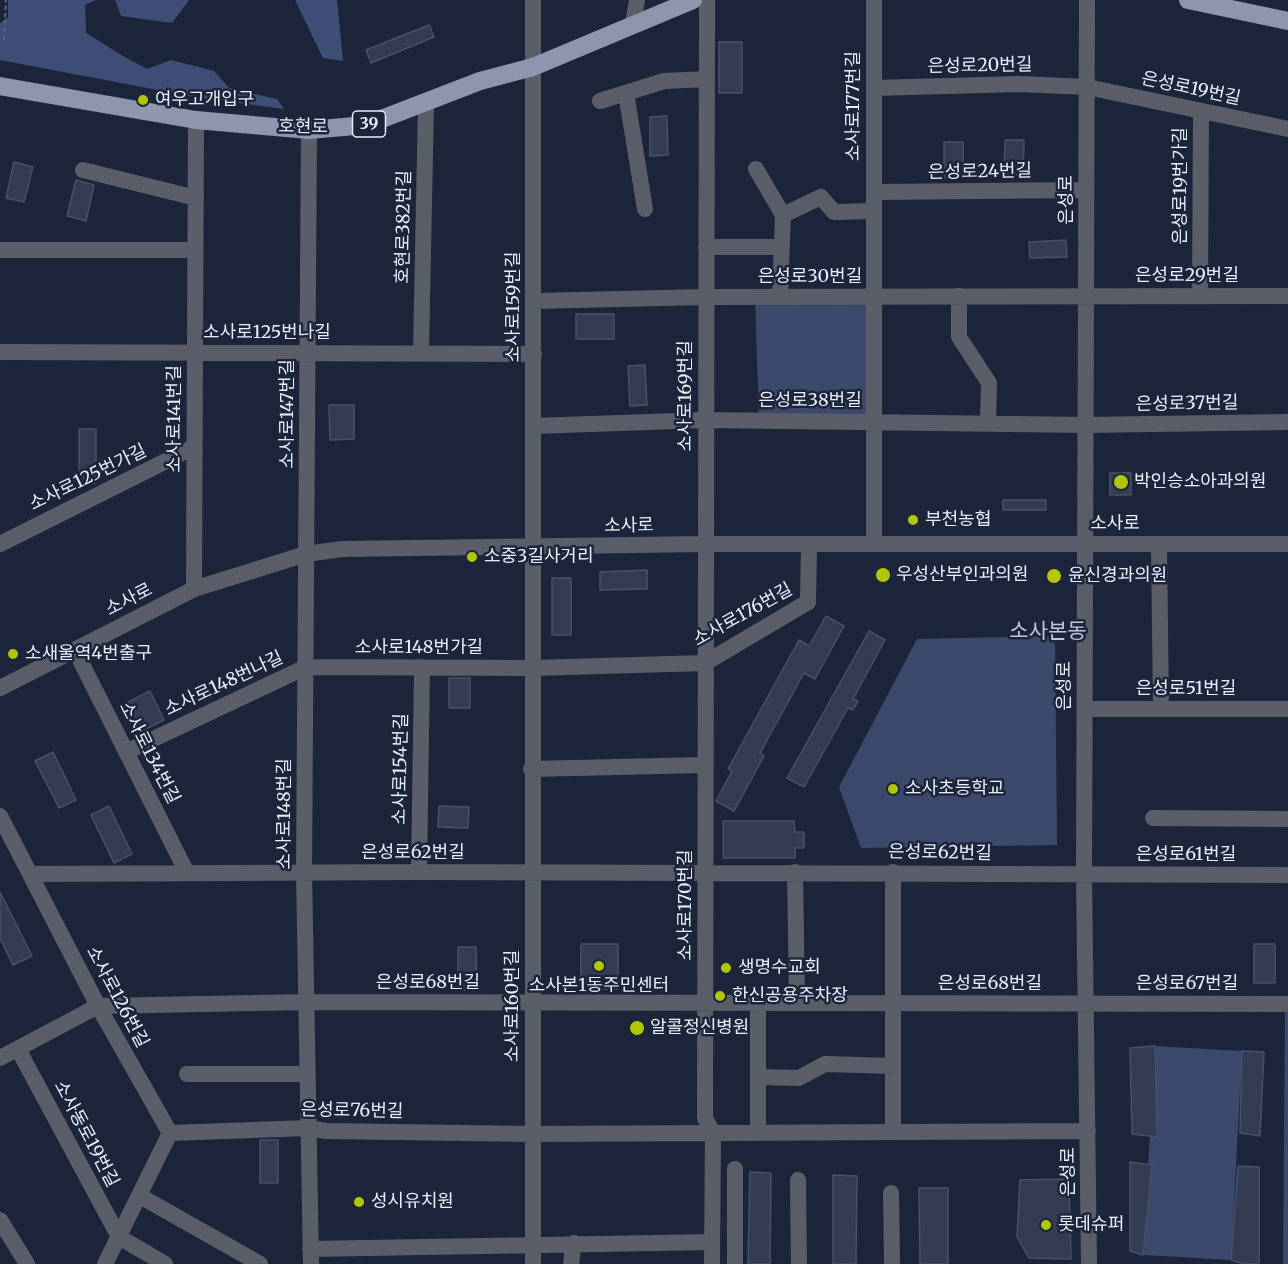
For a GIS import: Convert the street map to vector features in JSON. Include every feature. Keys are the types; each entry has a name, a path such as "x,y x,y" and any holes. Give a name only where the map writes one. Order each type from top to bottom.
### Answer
{"main road":[{"name":"호현로","path":"0,86 196,120 309,130 366,125 480,81 533,67 693,0"},
{"path":"1188,0 1244,6 1288,21"}],"street":[{"name":"소사로159번길","path":"533,0 534,548"},
{"path":"633,25 637,0"},
{"name":"소사로169번길","path":"705,544 706,0"},
{"name":"소사로177번길","path":"874,0 874,544"},
{"name":"은성로","path":"1087,0 1084,874 1089,1264"},
{"path":"600,101 664,81 706,80"},
{"name":"은성로20번길","path":"874,88 1019,84 1087,87"},
{"name":"은성로19번길","path":"1087,87 1288,129"},
{"path":"627,93 645,209"},
{"name":"호현로382번길","path":"421,353 426,102"},
{"name":"은성로19번가길","path":"1200,296 1201,111"},
{"name":"소사로141번길","path":"194,589 196,120"},
{"name":"소사로147번길","path":"306,554 309,130"},
{"path":"756,170 783,215 780,297"},
{"path":"83,171 195,198"},
{"name":"은성로24번길","path":"874,192 1086,190"},
{"path":"783,215 821,197 834,212 874,211"},
{"path":"706,247 782,247"},
{"path":"0,250 195,250"},
{"name":"은성로30번길","path":"534,301 706,297 1086,295"},
{"name":"은성로29번길","path":"1086,295 1288,296"},
{"path":"959,296 959,337 989,383 988,423"},
{"name":"소사로125번나길","path":"0,352 534,354"},
{"name":"은성로38번길","path":"534,426 705,420 1086,425"},
{"name":"은성로37번길","path":"1086,425 1288,422"},
{"name":"소사로125번가길","path":"0,544 194,447"},
{"name":"소사로","path":"0,688 194,589 306,554 342,549 705,544 1288,544"},
{"name":"소사로170번길","path":"705,544 705,1118 713,1133 712,1264"},
{"name":"소사로176번길","path":"533,668 705,663 807,602 809,544"},
{"path":"1159,544 1161,709"},
{"name":"소사로160번길","path":"533,1264 531,769 534,548"},
{"name":"소사로148번길","path":"306,554 304,872 310,1256 533,1244"},
{"name":"소사로134번길","path":"75,650 188,873"},
{"name":"소사로148번가길","path":"306,667 533,668"},
{"name":"소사로148번나길","path":"126,752 306,667"},
{"name":"소사로154번길","path":"419,872 422,667"},
{"name":"은성로51번길","path":"1085,709 1288,709"},
{"path":"531,769 705,765"},
{"name":"소사로126번길","path":"0,816 98,1006 170,1133"},
{"path":"1153,818 1288,819"},
{"path":"795,872 797,1002"},
{"path":"893,1132 894,872"},
{"name":"은성로62번길","path":"31,874 894,872 1084,874"},
{"name":"은성로61번길","path":"1084,874 1288,875"},
{"name":"은성로68번길","path":"98,1006 306,1002 1087,1004"},
{"path":"758,1002 758,1132"},
{"name":"은성로67번길","path":"1087,1004 1288,1004"},
{"path":"0,1058 98,1006"},
{"name":"소사동로19번길","path":"18,1049 119,1237"},
{"path":"758,1077 799,1078 825,1064 893,1065"},
{"path":"187,1074 307,1074"},
{"name":"은성로76번길","path":"170,1133 308,1128 326,1131 533,1134 1088,1131"},
{"path":"105,1264 170,1133"},
{"path":"735,1169 735,1264"},
{"path":"798,1180 799,1264"},
{"path":"891,1193 892,1264"},
{"path":"140,1196 260,1264"},
{"path":"0,1220 27,1264"},
{"path":"119,1237 165,1264"},
{"path":"533,1244 712,1242"},
{"path":"571,1264 574,1243"}],"path":[{"path":"4,40 6,0"}],"shaded area":[{"path":"8,0 96,0 85,5 86,33 123,56 147,69 171,60 214,71 229,88 277,99 284,109 195,97 0,60 0,23 8,17"},
{"path":"115,0 189,0 172,23 121,16"},
{"path":"295,0 337,0 343,61 323,58"},
{"path":"874,296 874,421 759,421 755,297"},
{"path":"1055,636 1057,845 861,848 839,787 917,639"},
{"path":"1285,1012 1288,1012 1288,1264 1283,1264"},
{"path":"1155,1046 1242,1051 1231,1260 1143,1255"}],"building":[{"path":"429,25 434,37 371,63 366,50"},
{"path":"719,42 742,42 742,93 719,93"},
{"path":"667,116 668,155 650,156 650,117"},
{"path":"1005,140 1024,140 1023,175 1004,175"},
{"path":"944,142 963,142 963,178 944,178"},
{"path":"14,162 33,167 24,202 6,198"},
{"path":"76,180 94,185 86,221 67,216"},
{"path":"1066,240 1067,257 1030,258 1029,242"},
{"path":"576,314 614,314 614,339 576,339"},
{"path":"645,365 647,405 630,406 628,366"},
{"path":"329,405 354,405 354,439 330,440"},
{"path":"79,429 96,429 96,483 79,483"},
{"path":"1110,473 1131,473 1131,495 1110,495"},
{"path":"1003,500 1046,500 1046,510 1003,510"},
{"path":"647,570 647,589 600,590 600,572"},
{"path":"552,578 571,578 571,635 552,635"},
{"path":"826,616 844,626 815,679 804,673 760,753 764,756 734,811 716,801 732,771 728,769 799,640 809,646"},
{"path":"869,631 885,640 853,699 858,701 853,710 848,708 804,787 787,778"},
{"path":"449,678 470,678 470,708 449,708"},
{"path":"150,691 164,720 142,731 128,702"},
{"path":"53,752 76,800 59,808 35,761"},
{"path":"109,806 132,854 114,863 91,815"},
{"path":"439,806 469,807 468,828 438,827"},
{"path":"723,821 794,821 795,832 804,832 804,848 795,848 795,858 723,858"},
{"path":"0,892 32,956 13,965 0,938"},
{"name":"소사본1동주민센터","path":"581,944 618,944 618,989 581,989"},
{"path":"1254,944 1275,944 1275,983 1254,983"},
{"path":"458,947 476,947 477,990 458,990"},
{"path":"1155,1046 1157,1137 1132,1134 1130,1048"},
{"path":"1242,1051 1264,1052 1260,1136 1240,1133"},
{"path":"260,1140 278,1140 278,1183 260,1183"},
{"path":"1130,1162 1152,1165 1143,1255 1130,1251"},
{"path":"1238,1166 1259,1167 1259,1264 1243,1264 1231,1260"},
{"path":"750,1172 771,1173 770,1264 748,1264"},
{"path":"833,1175 857,1176 856,1264 833,1264"},
{"path":"1069,1179 1071,1259 1029,1258 1017,1237 1020,1180"},
{"path":"919,1188 948,1188 948,1264 920,1264"}],"place":[{"name":"여우고개입구","path":"143,100"},
{"name":"박인승소아과의원","path":"1121,482"},
{"name":"부천농협","path":"913,520"},
{"name":"소중3길사거리","path":"472,557"},
{"name":"우성산부인과의원","path":"883,575"},
{"name":"윤신경과의원","path":"1054,576"},
{"name":"소새울역4번출구","path":"13,654"},
{"name":"소사초등학교","path":"893,789"},
{"name":"소사본1동주민센터","path":"599,966"},
{"name":"생명수교회","path":"726,968"},
{"name":"한신공용주차장","path":"720,996"},
{"name":"알콜정신병원","path":"637,1028"},
{"name":"성시유치원","path":"359,1202"},
{"name":"롯데슈퍼","path":"1046,1225"}],"district":[{"name":"소사본동","path":"1048,632"}]}
